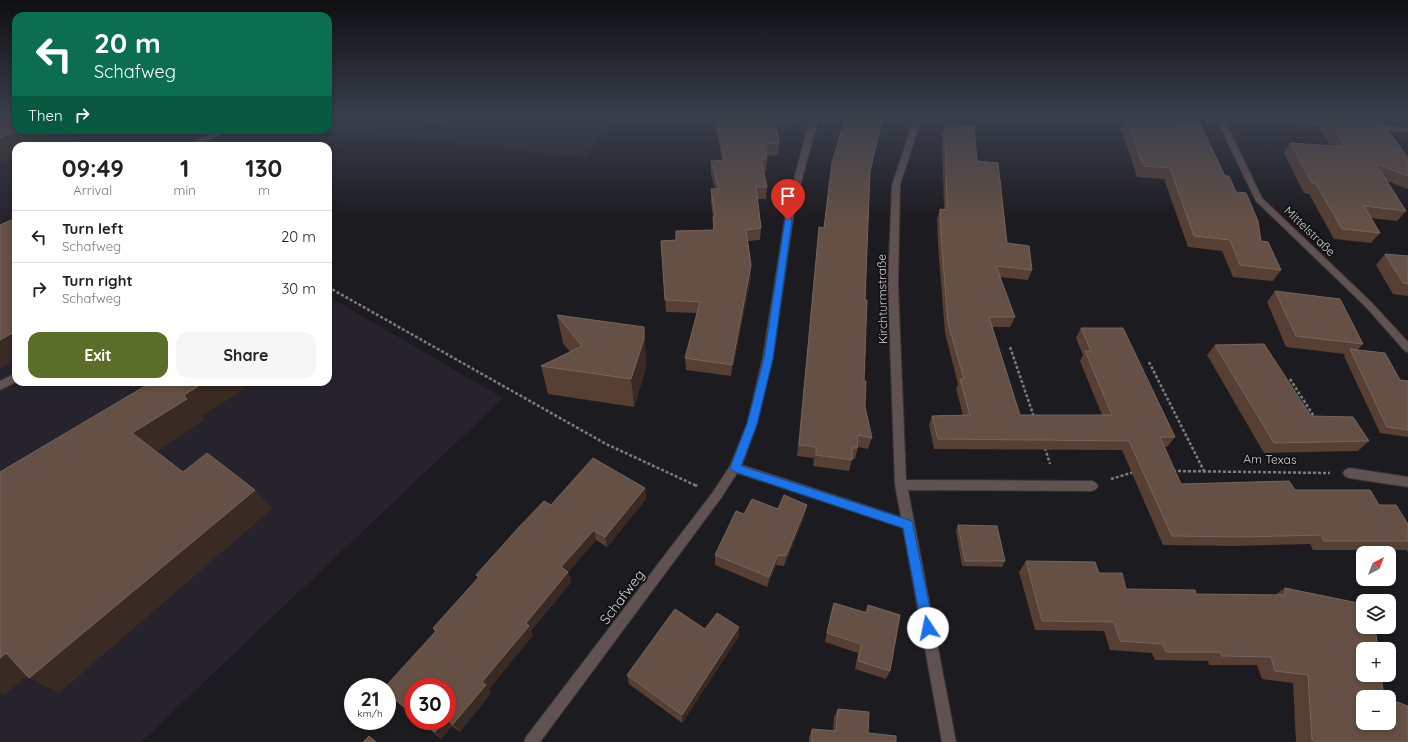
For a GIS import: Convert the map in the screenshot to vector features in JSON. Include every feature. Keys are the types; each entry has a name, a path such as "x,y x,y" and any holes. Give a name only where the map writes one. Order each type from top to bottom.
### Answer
{"street":[{"name":"Schafweg","path":"531,742 717,495 735,468 752,424 768,358 791,205 806,151"},
{"name":"Kirchturmstraße","path":"907,151 896,185 893,285 900,485 949,742"},
{"name":"Mittelstraße","path":"1235,151 1258,199 1368,304 1408,348"},
{"path":"0,386 12,379"},
{"path":"735,468 908,524"},
{"path":"1349,473 1408,482"},
{"path":"900,485 1092,486"}],"path":[{"path":"332,290 606,444 717,495"},
{"path":"1010,347 1035,418"},
{"path":"1149,362 1204,471"},
{"path":"1290,379 1315,419"},
{"path":"1042,441 1058,486"},
{"name":"Am Texas","path":"1167,471 1349,473"},
{"path":"1130,472 1138,472"}],"shaded area":[{"path":"0,151 12,151 12,386 332,386 332,298 503,398 141,742 0,742"},
{"path":"518,151 591,151 586,158"}],"building":[{"path":"723,151 765,151 767,159 761,160 767,187 756,187 761,228 746,230 751,265 732,365 685,358 700,302 665,300 661,241 676,240 676,231 714,230 713,217 715,216 711,189 719,189 711,161 724,160"},
{"path":"835,151 875,151 870,171 865,300 867,300 864,381 866,381 865,407 872,438 858,435 857,448 852,448 852,460 816,455 816,447 799,445 819,227 824,228 832,162"},
{"path":"946,151 976,151 977,161 998,163 1007,243 1029,246 1032,270 996,266 1015,317 989,317 1020,415 1112,415 1085,351 1091,351 1081,328 1123,328 1175,437 1160,437 1181,484 1289,481 1295,490 1370,490 1379,505 1396,505 1408,524 1408,541 1324,541 1321,535 1244,537 1172,536 1129,441 938,439 932,416 970,415 960,379 964,379 948,323 940,209 947,210"},
{"path":"1138,151 1213,151 1225,176 1229,176 1236,192 1246,193 1258,221 1261,241 1268,242 1281,270 1240,265 1230,240 1194,236 1170,168 1143,166"},
{"path":"1294,151 1403,151 1408,158 1408,176 1376,164 1406,211 1364,206 1380,233 1342,229 1316,184 1312,183"},
{"path":"12,220 12,333 0,340 0,225"},
{"path":"1385,254 1408,256 1408,284 1403,283"},
{"path":"1275,291 1340,299 1363,344 1296,336"},
{"path":"557,315 644,327 644,339 631,379 541,366 582,346"},
{"path":"1264,344 1311,416 1353,417 1369,441 1274,443 1215,345"},
{"path":"1350,349 1385,353 1400,380 1408,381 1408,430 1387,427"},
{"path":"145,386 199,386 184,395 187,399 132,433 183,472 207,453 255,490 29,678 6,653 0,658 0,472"},
{"path":"593,458 645,488 605,537 594,530 561,567 568,572 526,623 529,626 482,682 486,685 456,720 456,678 404,678 404,707 396,700 396,678 393,678 436,631 433,628 479,577 476,575 520,526 544,501 551,505"},
{"path":"784,495 807,505 786,556 778,555 769,577 715,555 736,511 744,514 752,499 778,509"},
{"path":"958,525 997,526 1005,561 965,561"},
{"path":"1026,561 1095,562 1099,573 1122,573 1126,589 1195,590 1196,594 1285,595 1285,588 1356,603 1356,634 1376,634 1377,642 1356,642 1356,682 1382,682 1383,690 1356,690 1356,730 1396,730 1396,702 1408,706 1408,742 1317,742 1312,740 1308,675 1275,671 1271,657 1222,656 1220,652 1166,652 1163,644 1120,641 1114,622 1042,621"},
{"path":"834,603 867,613 868,605 900,615 890,671 858,661 861,644 827,633"},
{"path":"675,609 705,629 717,613 739,627 682,715 627,675"},
{"path":"838,709 869,712 868,733 896,736 896,742 812,742 812,729 836,731"},
{"path":"369,736 376,742 363,742"}],"route":[{"path":"788,220 768,358 752,424 735,468 908,524 928,628"}]}
